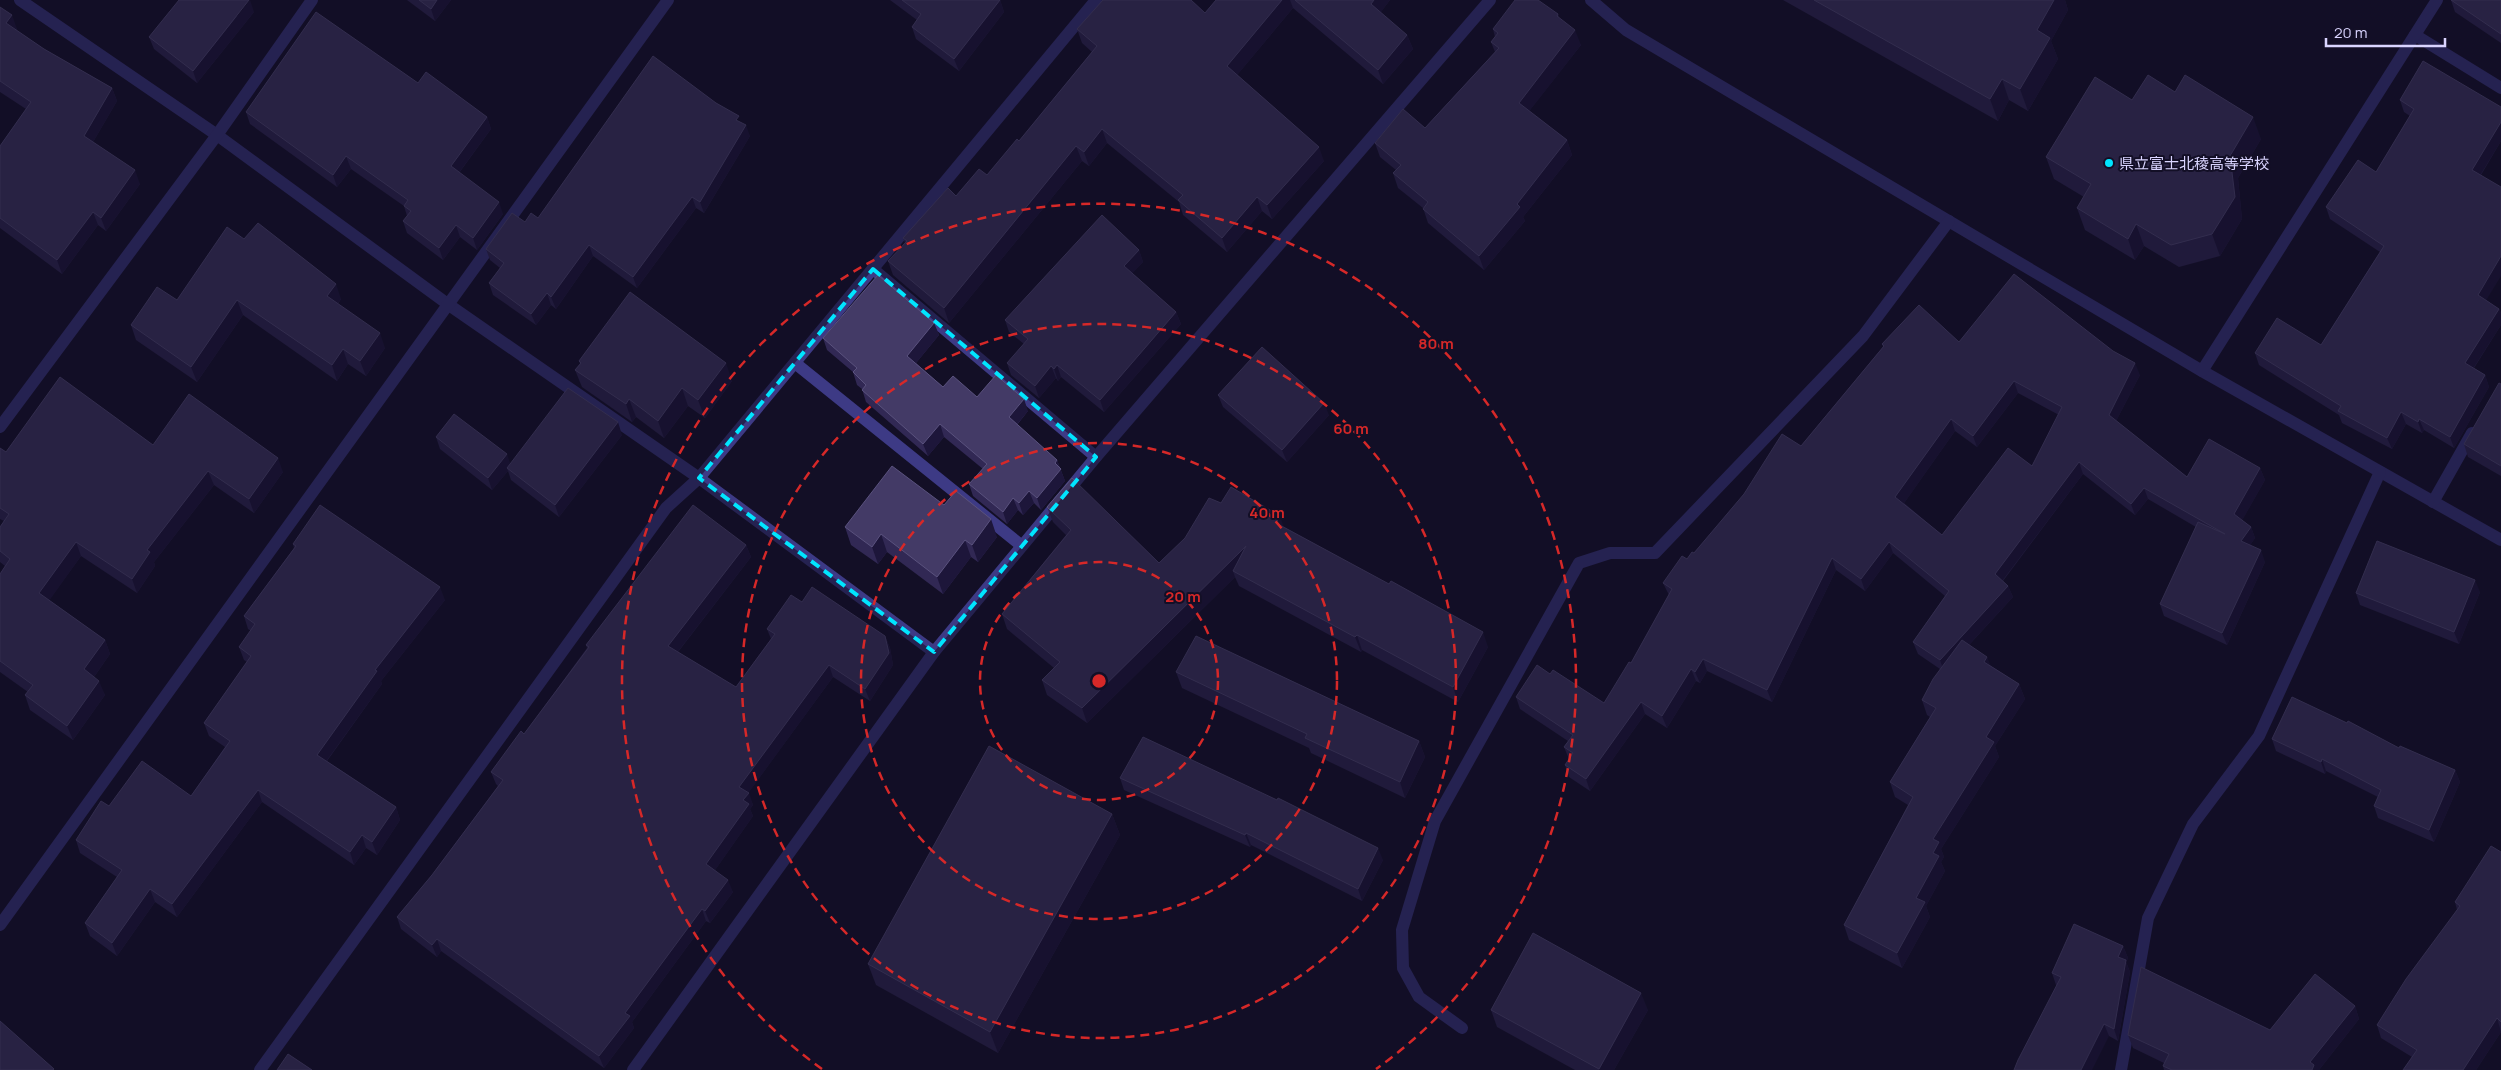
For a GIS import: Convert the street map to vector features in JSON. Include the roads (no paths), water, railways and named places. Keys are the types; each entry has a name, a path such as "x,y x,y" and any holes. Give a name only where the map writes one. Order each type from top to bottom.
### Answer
{"street":[{"path":"20,0 217,135 448,305 699,478 934,652"},
{"path":"0,427 217,135 312,0"},
{"path":"0,925 668,0"},
{"path":"260,1070 666,508 699,478 1096,0"},
{"path":"632,1070 934,652 1096,457 1490,0"},
{"path":"1590,0 1626,30 2202,371 2501,540"},
{"path":"2202,371 2437,0"},
{"path":"2415,35 2501,88"},
{"path":"1462,1028 1419,997 1403,968 1402,930 1435,821 1579,563 1610,553 1655,553 1863,336 1949,221"},
{"path":"873,269 1096,457"},
{"path":"794,363 1022,546"},
{"path":"2433,502 2477,425"},
{"path":"2121,1070 2148,918 2193,824 2259,736 2380,472"}],"place":[{"name":"県立富士北稜高等学校","path":"2109,163"}]}
